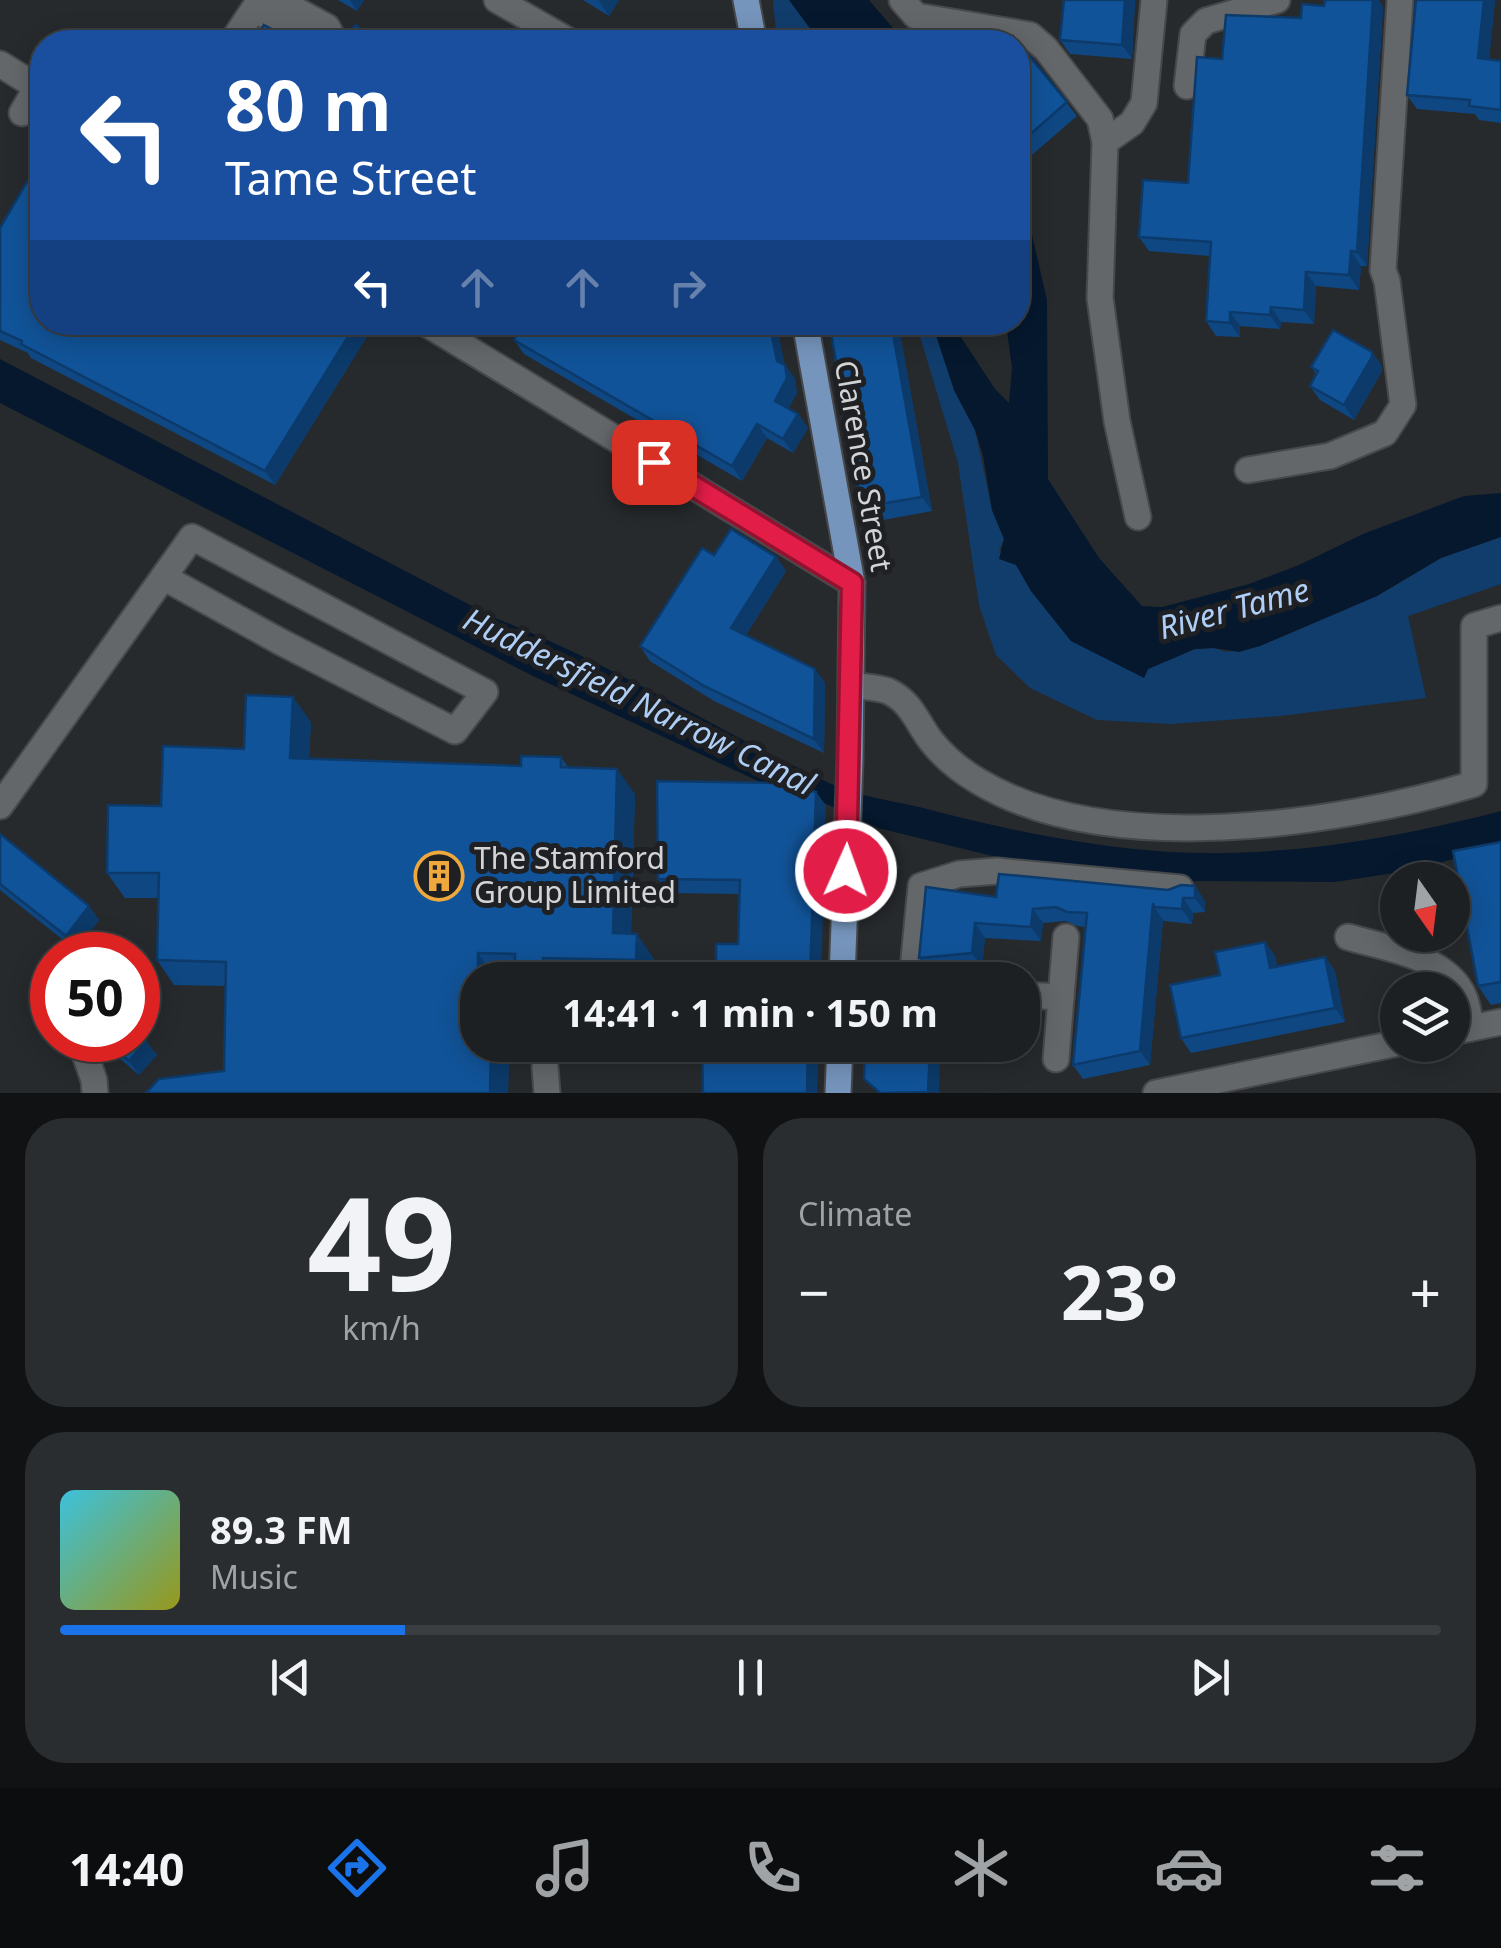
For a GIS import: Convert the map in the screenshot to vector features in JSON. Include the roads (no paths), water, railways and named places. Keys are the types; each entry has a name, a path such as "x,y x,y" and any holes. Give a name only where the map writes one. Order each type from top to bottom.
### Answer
{"main road":[{"path":"746,0 752,30"},
{"name":"Clarence Street","path":"807,335 852,583 843,962"},
{"path":"838,1093 839,1062"}],"street":[{"path":"496,0 550,30"},
{"path":"902,0 916,16 1000,30"},
{"path":"1105,142 1132,123 1144,104 1154,0"},
{"path":"1188,86 1192,34 1206,20 1277,0"},
{"path":"1248,470 1330,456 1384,433 1402,406 1387,280 1382,270 1400,0"},
{"path":"242,30 264,3"},
{"path":"264,3 297,30"},
{"path":"264,3 328,30"},
{"path":"1030,35 1046,49 1100,119 1105,142 1100,298 1117,422 1138,517"},
{"path":"0,64 30,82"},
{"path":"22,113 30,102"},
{"path":"445,335 852,583"},
{"path":"0,806 192,537 485,692 455,731 165,578"},
{"path":"851,685 886,690 908,705 929,739 951,762 1018,803 1062,815 1146,825 1262,824 1419,800 1474,784 1474,626 1501,618"},
{"path":"914,962 921,886 959,874 996,871 1180,888"},
{"path":"1056,1060 1066,937"},
{"path":"1348,937 1429,963 1442,972"},
{"path":"1040,996 1061,997"},
{"path":"1470,1028 1501,1022"},
{"path":"1156,1093 1380,1047"},
{"path":"88,1062 95,1093"}],"water":[{"path":"789,0 869,0 895,30 811,30"},
{"name":"River Tame","path":"1030,230 1047,300 1048,479 1099,558 1142,606 1162,607 1249,584 1363,534 1464,496 1501,493 1501,537 1441,558 1377,596 1260,646 1239,652 1195,649 1148,669 1144,678 1071,641 1031,591 1016,565 999,559 1004,539 992,510 983,456 975,430 954,390 936,335 960,335 995,389 1009,403 1012,368 1008,335 1030,335"},
{"name":"Huddersfield Narrow Canal","path":"0,359 495,618 580,655 787,763 854,792 1050,837 1170,852 1254,852 1337,844 1501,811 1501,847 1442,862 1380,862 1380,875 1335,882 1175,881 1046,869 878,828 820,801 760,782 533,676 0,403"}],"place":[{"name":"The Stamford Group Limited","path":"439,876"}]}
